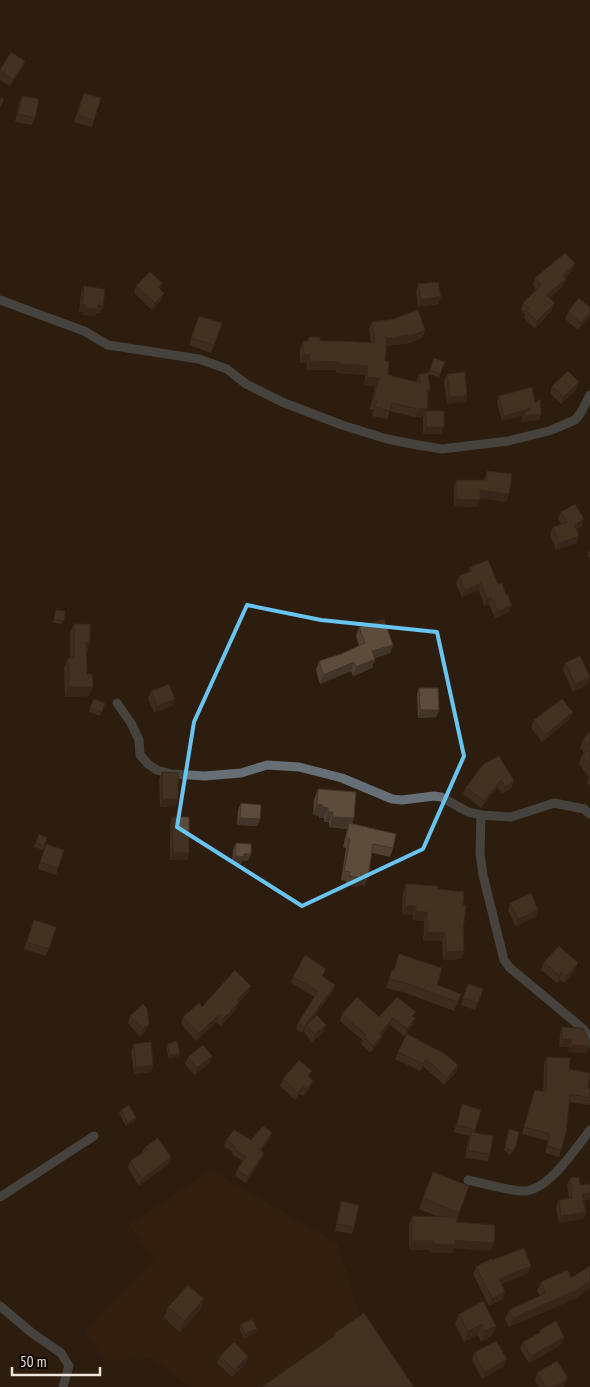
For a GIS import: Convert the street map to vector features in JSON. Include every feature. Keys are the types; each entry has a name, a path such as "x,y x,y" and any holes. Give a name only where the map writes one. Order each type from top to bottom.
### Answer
{"street":[{"path":"0,300 84,331 108,345 199,359 227,368 246,384 282,402 342,425 418,446 442,449 508,440 549,431 575,420 590,395"},
{"path":"117,703 131,722 139,740 140,755 157,770 172,774 205,776 241,773 267,764 298,767 342,778 392,799 441,797 468,812 480,815 511,817 554,802 584,809 590,814"},
{"path":"480,815 480,854 483,875 504,960 509,967 581,1027 589,1036 590,1043"},
{"path":"468,1180 522,1191 532,1190 540,1186 558,1170 590,1130"},
{"path":"0,1197 94,1136"},
{"path":"0,1306 32,1333 61,1352 69,1366 63,1387"}],"highlighted area":[{"path":"247,605 321,620 437,632 464,756 423,849 302,906 177,827 194,722"}],"shaded area":[{"path":"211,1170 337,1243 365,1330 403,1387 189,1387 150,1357 107,1363 84,1332 154,1259 129,1225"}],"building":[{"path":"11,52 25,61 13,79 0,71"},
{"path":"84,93 101,98 94,120 77,115"},
{"path":"22,96 39,99 35,118 18,114"},
{"path":"0,97 4,100 0,107"},
{"path":"565,253 575,263 563,276 566,279 546,295 555,303 537,321 526,311 529,308 523,303 541,285 535,278"},
{"path":"150,272 162,283 158,287 164,293 155,303 136,286"},
{"path":"438,282 441,296 421,300 418,284"},
{"path":"84,286 105,289 103,306 98,305 97,309 86,308 86,305 82,304"},
{"path":"579,298 590,307 590,313 581,323 568,312"},
{"path":"418,310 425,330 413,335 387,338 385,361 389,361 388,375 420,383 419,374 428,373 430,390 427,390 428,408 418,409 392,403 390,411 375,407 377,401 373,400 379,378 367,377 368,366 310,361 310,355 303,354 303,341 308,341 309,337 320,337 320,341 375,343 372,322 393,319"},
{"path":"199,316 222,323 214,345 191,338"},
{"path":"434,358 445,362 440,374 430,370"},
{"path":"568,371 579,382 563,397 552,386"},
{"path":"465,372 467,395 450,397 447,374"},
{"path":"532,387 535,403 540,399 541,414 523,416 531,408 504,416 499,396"},
{"path":"426,411 444,411 444,427 426,427"},
{"path":"487,471 512,474 509,494 480,490 480,500 456,499 456,480 486,480"},
{"path":"575,504 584,519 575,525 579,536 559,543 553,527 567,522 561,512"},
{"path":"488,560 498,584 502,583 512,605 498,611 491,597 487,599 481,583 465,590 459,576 472,571 470,567"},
{"path":"56,610 65,611 64,621 54,619"},
{"path":"384,619 393,645 372,651 375,659 356,667 354,662 323,675 319,661 365,643 359,627"},
{"path":"74,624 90,624 90,642 86,642 87,674 92,674 93,687 69,687 68,658 74,658"},
{"path":"580,656 590,677 575,684 565,663"},
{"path":"169,684 175,699 157,706 151,691"},
{"path":"419,688 438,688 439,710 420,710"},
{"path":"94,699 105,703 102,712 90,708"},
{"path":"562,699 573,712 545,735 534,720"},
{"path":"590,732 590,747 583,739"},
{"path":"590,750 590,766 582,755"},
{"path":"499,756 514,781 505,787 501,780 484,801 466,787 484,764"},
{"path":"162,772 178,773 178,799 162,800"},
{"path":"318,789 356,792 354,818 333,817 333,812 328,812 328,808 317,804"},
{"path":"241,803 261,805 260,819 240,818"},
{"path":"172,817 189,817 189,853 173,853"},
{"path":"349,823 396,834 393,848 373,844 368,877 361,875 361,878 349,876 350,872 344,871 350,839 346,838"},
{"path":"39,834 47,838 44,846 36,843"},
{"path":"236,843 251,844 251,854 244,854 244,857 235,856"},
{"path":"46,844 64,850 58,868 40,862"},
{"path":"406,884 438,886 438,889 464,892 463,905 466,905 463,930 464,951 446,952 445,933 427,932 427,912 416,912 416,906 405,906"},
{"path":"531,893 538,910 518,919 510,903"},
{"path":"34,920 56,927 49,949 27,942"},
{"path":"559,946 578,963 566,976 562,972 559,976 544,962"},
{"path":"399,954 442,968 437,985 461,994 457,1002 406,983 389,979 392,970 394,971"},
{"path":"305,955 326,969 322,976 335,985 304,1027 298,1023 318,991 293,977"},
{"path":"235,970 251,986 237,1000 239,1002 223,1019 219,1015 199,1033 183,1017 199,1003 202,1007"},
{"path":"468,984 483,989 478,1003 463,998"},
{"path":"357,997 379,1017 397,997 416,1012 412,1016 415,1018 407,1029 393,1018 379,1034 382,1036 373,1046 364,1037 366,1035 342,1014"},
{"path":"143,1004 147,1008 149,1024 143,1029 130,1016"},
{"path":"317,1015 326,1025 315,1034 306,1025"},
{"path":"562,1027 583,1028 589,1041 589,1046 571,1045 571,1040 562,1039"},
{"path":"407,1034 445,1054 458,1065 447,1078 426,1059 423,1064 398,1052"},
{"path":"177,1041 180,1053 170,1055 167,1044"},
{"path":"151,1042 153,1065 136,1067 134,1044"},
{"path":"203,1045 212,1056 197,1068 188,1057"},
{"path":"547,1057 570,1058 569,1069 590,1073 588,1088 590,1089 590,1098 570,1094 566,1133 561,1150 547,1146 550,1134 524,1127 535,1090 546,1092"},
{"path":"299,1060 312,1071 308,1076 313,1081 306,1089 303,1087 298,1093 283,1079"},
{"path":"462,1104 481,1110 475,1130 457,1125"},
{"path":"129,1105 136,1118 127,1123 121,1110"},
{"path":"263,1126 272,1132 260,1150 264,1153 248,1177 237,1170 246,1157 234,1149 236,1147 226,1140 234,1130 251,1140"},
{"path":"509,1129 519,1132 516,1146 512,1151 505,1146"},
{"path":"471,1132 493,1136 490,1154 468,1151"},
{"path":"158,1138 171,1157 142,1179 130,1161 147,1150 145,1147"},
{"path":"433,1172 469,1186 459,1213 423,1198"},
{"path":"579,1177 580,1185 590,1184 590,1193 582,1194 586,1212 561,1216 559,1200 572,1198 570,1178"},
{"path":"341,1201 359,1205 354,1227 337,1224"},
{"path":"412,1216 458,1217 456,1222 495,1225 494,1243 455,1240 455,1245 433,1244 433,1241 412,1241"},
{"path":"524,1248 531,1266 499,1279 505,1292 492,1298 476,1267 492,1258 492,1260"},
{"path":"590,1266 590,1281 577,1290 513,1318 509,1310 546,1293 541,1282 567,1270 571,1278"},
{"path":"188,1285 204,1299 184,1321 168,1307"},
{"path":"483,1301 496,1326 485,1331 482,1324 468,1331 459,1314"},
{"path":"364,1313 414,1387 262,1387 336,1335 335,1333"},
{"path":"252,1319 257,1329 245,1334 241,1324"},
{"path":"556,1321 564,1337 531,1356 523,1342"},
{"path":"496,1341 507,1359 485,1372 474,1353"},
{"path":"234,1342 248,1356 234,1370 220,1356"},
{"path":"557,1361 568,1378 554,1387 546,1387 537,1373"}]}
